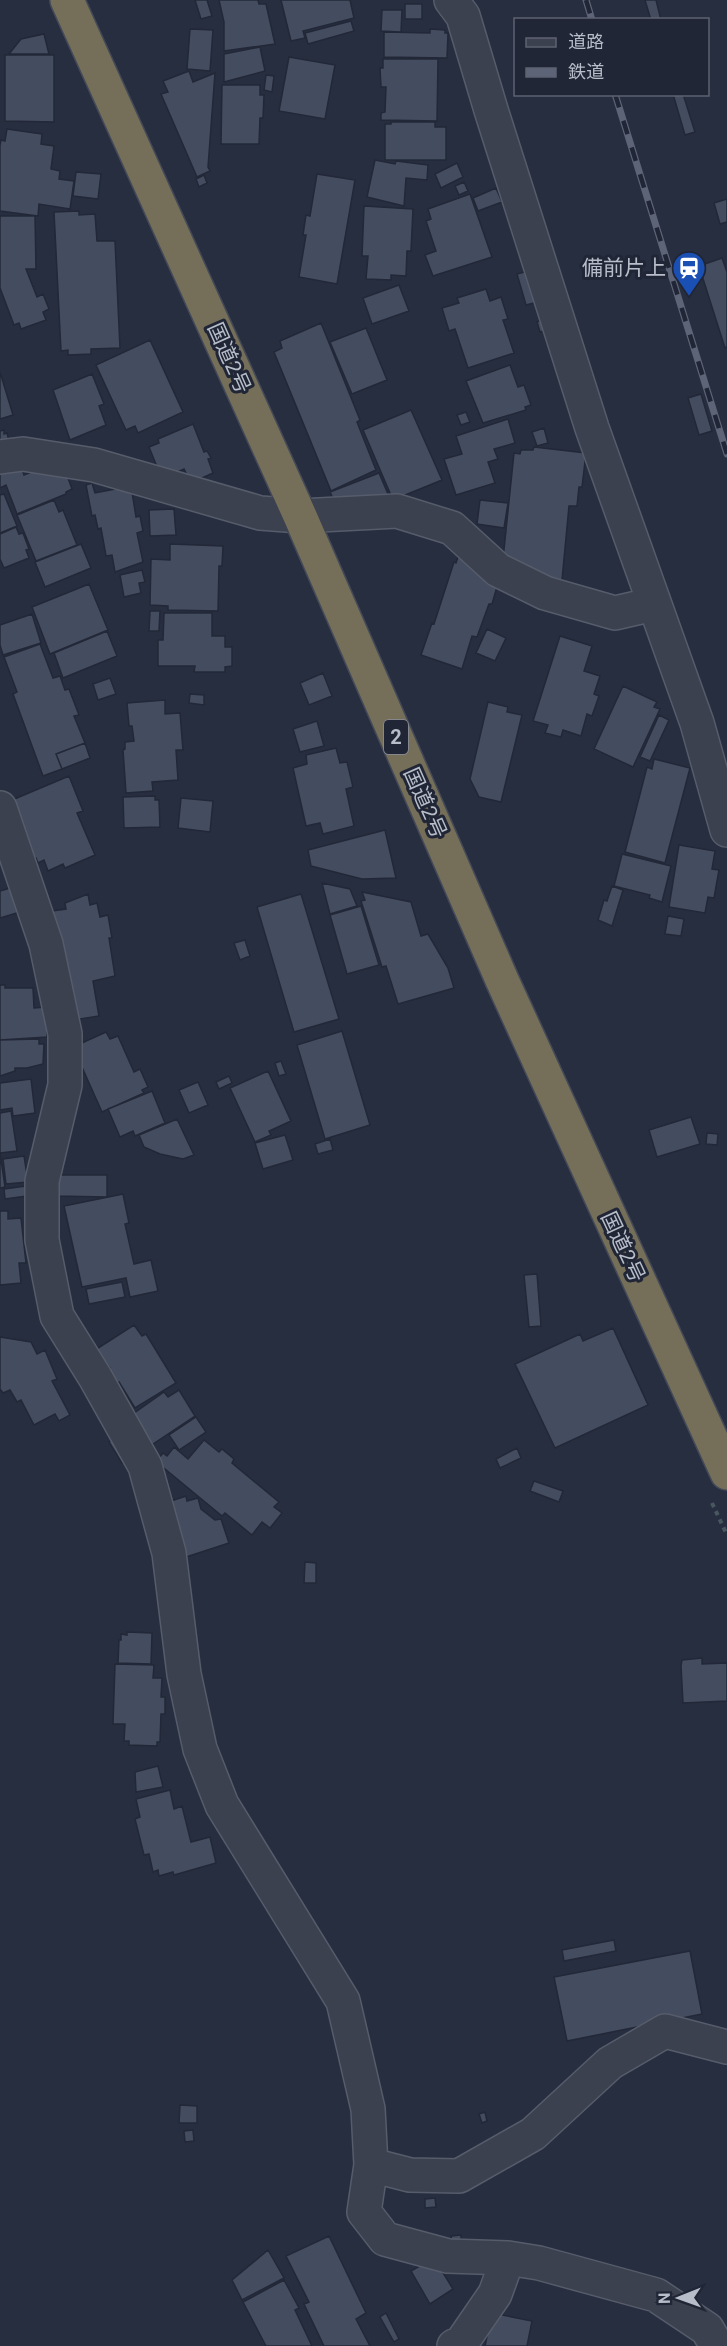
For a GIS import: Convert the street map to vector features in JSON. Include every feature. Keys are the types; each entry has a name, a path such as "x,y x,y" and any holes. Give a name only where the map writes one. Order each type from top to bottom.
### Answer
{"highway":[{"name":"国道2号","path":"67,0 300,516 502,980 727,1473"}],"street":[{"path":"451,0 463,16 589,417 697,723 727,830"},
{"path":"0,457 23,454 94,465 260,513 300,516 397,511 452,528 498,570 545,594 615,613 654,604"},
{"path":"0,808 46,944 65,1034 65,1085 42,1181 42,1240 57,1316 95,1377 144,1466 169,1553 184,1674 200,1749 222,1804 343,2001 368,2109 371,2166 364,2212 386,2239 448,2256 508,2258 539,2263 656,2295 707,2329 717,2346"},
{"path":"371,2166 410,2175 459,2176 533,2134 610,2063 665,2031 727,2047"},
{"path":"454,2346 462,2342 495,2294 508,2258"}],"building":[{"path":"195,0 207,0 212,16 201,19"},
{"path":"219,0 258,0 259,4 266,4 275,44 224,51 224,22"},
{"path":"281,0 350,0 354,18 303,31 305,38 291,41"},
{"path":"645,0 656,0 660,18 650,18"},
{"path":"405,4 422,4 422,19 405,19"},
{"path":"382,10 402,10 401,32 381,31"},
{"path":"351,21 354,31 308,44 305,33"},
{"path":"190,29 213,30 210,71 187,69"},
{"path":"430,29 445,30 445,33 448,33 447,58 384,57 384,32 430,33"},
{"path":"44,34 49,54 9,54 21,39"},
{"path":"260,47 265,71 224,82 224,54"},
{"path":"5,55 54,55 54,122 5,121"},
{"path":"289,57 335,65 325,119 279,111"},
{"path":"383,59 438,59 437,121 381,120 381,113 385,112 386,87 381,87 380,68 383,68"},
{"path":"189,71 193,82 215,73 208,167 210,171 197,177 161,94 168,92 163,81"},
{"path":"266,75 274,76 272,92 264,90"},
{"path":"222,85 260,85 260,95 264,95 259,144 221,144"},
{"path":"674,96 684,96 695,132 685,135"},
{"path":"391,122 435,122 435,127 446,127 446,160 385,160 385,124 391,124"},
{"path":"7,129 42,134 41,144 54,146 51,169 60,171 59,179 74,181 70,209 39,204 38,216 0,211 0,145 1,140 5,141"},
{"path":"375,160 395,164 396,161 428,165 427,180 406,178 404,206 367,197"},
{"path":"457,163 463,177 441,188 435,174"},
{"path":"76,172 101,174 98,199 73,196"},
{"path":"317,174 355,180 337,284 299,277 306,235 303,235 306,215 310,216"},
{"path":"204,175 207,183 199,187 196,179"},
{"path":"464,182 468,191 459,195 455,186"},
{"path":"496,188 502,202 478,211 473,198"},
{"path":"470,194 492,257 433,276 425,255 436,251 426,221 431,219 428,209"},
{"path":"727,199 727,222 720,224 714,203"},
{"path":"364,206 413,209 411,251 407,251 406,276 391,275 391,280 366,279 368,256 362,256"},
{"path":"79,211 79,215 95,214 97,241 115,241 120,348 91,349 91,354 68,355 68,350 61,351 54,212"},
{"path":"0,216 35,216 36,269 26,269 37,297 43,294 49,309 43,312 46,320 21,329 19,323 14,325 0,288"},
{"path":"722,258 727,272 727,347 725,348 699,266"},
{"path":"528,271 538,302 526,305 517,274"},
{"path":"399,285 409,311 372,324 363,298"},
{"path":"486,289 490,301 501,297 508,319 503,320 514,353 468,368 455,329 449,331 442,308 459,303 457,298"},
{"path":"544,319 548,330 540,332 537,322"},
{"path":"321,323 360,420 357,422 376,470 331,491 274,352 282,348 280,341"},
{"path":"366,328 387,380 352,394 330,342"},
{"path":"150,340 183,412 138,433 135,426 126,430 96,365"},
{"path":"510,365 518,387 524,385 531,405 525,407 526,410 483,423 466,381"},
{"path":"0,372 13,415 0,419"},
{"path":"92,374 104,404 99,406 106,425 70,440 53,390"},
{"path":"701,394 712,431 699,435 688,398"},
{"path":"411,410 442,480 393,500 363,430"},
{"path":"466,412 470,422 461,425 457,415"},
{"path":"508,419 515,443 494,449 498,459 488,462 495,483 456,495 444,459 462,454 456,436"},
{"path":"193,424 204,452 207,451 211,458 208,459 213,473 191,483 184,469 162,479 149,447 159,443 158,439"},
{"path":"544,428 548,443 537,446 532,432"},
{"path":"4,430 9,441 0,447 0,431"},
{"path":"534,447 586,453 577,506 569,506 562,580 537,578 503,559 514,453 520,454 521,450 533,450"},
{"path":"46,466 64,467 72,489 66,494 17,514 6,485 0,488 0,472 22,469 24,475"},
{"path":"379,473 391,501 336,505 330,492"},
{"path":"92,483 95,493 131,486 136,517 140,516 143,531 137,533 143,562 115,572 112,555 106,556 101,528 98,529 95,515 92,516 86,485"},
{"path":"4,494 17,526 0,533 0,495"},
{"path":"54,500 59,512 63,510 77,545 36,561 17,515"},
{"path":"480,500 508,503 504,528 477,524"},
{"path":"174,509 176,535 150,536 149,510"},
{"path":"16,527 19,534 23,533 29,549 26,550 29,558 4,568 0,559 0,534"},
{"path":"81,544 91,568 45,587 35,562"},
{"path":"170,544 223,546 222,566 219,566 218,611 168,610 168,606 150,605 151,559 170,560"},
{"path":"459,554 499,580 492,604 489,604 477,637 472,636 462,669 421,655 432,623 434,624 454,562 456,563"},
{"path":"142,570 145,582 139,583 141,593 124,597 120,575"},
{"path":"89,584 108,630 50,654 32,607"},
{"path":"150,611 160,611 159,631 149,631"},
{"path":"164,613 212,613 212,636 225,636 225,647 232,647 232,666 225,667 225,672 194,672 195,666 158,666 158,640 163,640"},
{"path":"32,614 41,643 3,655 0,645 0,625"},
{"path":"487,629 506,638 495,661 476,653"},
{"path":"107,631 117,656 63,678 54,653"},
{"path":"560,636 592,646 584,671 600,676 594,694 599,696 592,716 587,714 581,736 563,730 561,737 545,733 548,725 533,721"},
{"path":"40,644 53,678 60,676 65,690 69,689 79,715 74,716 85,743 56,754 62,769 43,776 13,694 17,692 4,657"},
{"path":"323,673 332,696 309,705 300,683"},
{"path":"110,678 116,694 98,700 93,684"},
{"path":"623,686 657,702 654,707 660,709 633,767 594,749"},
{"path":"190,694 204,695 204,705 189,703"},
{"path":"165,700 165,714 180,713 183,750 176,750 178,780 152,782 153,791 126,793 123,750 125,742 134,741 132,726 129,726 127,703"},
{"path":"488,702 508,707 507,712 522,715 501,802 479,797 470,779"},
{"path":"659,715 669,720 650,761 640,757"},
{"path":"317,721 324,746 300,752 293,729"},
{"path":"85,743 90,758 62,769 56,754"},
{"path":"336,748 340,763 347,762 353,787 346,789 354,826 323,834 320,823 306,826 293,768 307,764 306,755"},
{"path":"654,759 690,768 665,863 625,852 647,767 652,769"},
{"path":"69,776 83,811 77,813 95,855 65,868 63,864 48,871 44,860 38,863 36,858 27,862 12,800"},
{"path":"155,796 155,800 159,800 160,827 124,828 123,797"},
{"path":"181,798 213,801 210,832 178,828"},
{"path":"385,830 396,878 362,879 311,866 308,850"},
{"path":"679,845 715,851 712,869 719,870 714,898 708,897 705,913 669,907"},
{"path":"622,854 671,866 662,902 649,898 650,895 614,886"},
{"path":"322,883 350,889 357,906 330,914"},
{"path":"17,886 20,912 0,918 0,891"},
{"path":"612,886 623,890 612,926 598,920 604,900 607,901"},
{"path":"362,892 411,902 421,936 428,934 448,968 454,988 398,1004 386,966 382,967 361,901 365,900"},
{"path":"88,894 90,905 97,903 100,917 108,915 115,976 93,981 99,1016 74,1020 52,911 66,909 65,903"},
{"path":"301,894 339,1019 294,1032 257,907"},
{"path":"361,906 379,965 347,974 330,915"},
{"path":"668,916 684,919 681,936 665,934"},
{"path":"245,940 250,956 240,960 234,943"},
{"path":"0,985 5,985 5,988 33,988 34,1008 47,1007 47,1037 0,1040"},
{"path":"342,1031 370,1125 325,1139 297,1045"},
{"path":"106,1032 110,1039 118,1036 134,1072 140,1069 148,1087 142,1090 144,1093 102,1112 73,1047"},
{"path":"39,1039 39,1044 44,1044 43,1064 15,1068 15,1071 0,1076 0,1040"},
{"path":"281,1061 286,1074 279,1076 275,1063"},
{"path":"268,1071 291,1121 269,1131 271,1135 255,1142 230,1088"},
{"path":"229,1076 232,1083 219,1089 216,1082"},
{"path":"31,1079 35,1113 13,1116 12,1108 0,1110 0,1083"},
{"path":"198,1082 208,1105 189,1113 179,1090"},
{"path":"152,1091 165,1123 135,1136 133,1131 120,1137 108,1109"},
{"path":"11,1111 17,1151 0,1153 0,1113"},
{"path":"691,1117 700,1144 657,1157 649,1130"},
{"path":"177,1119 194,1155 183,1159 160,1154 144,1147 139,1135"},
{"path":"707,1133 718,1134 717,1145 706,1144"},
{"path":"285,1135 293,1160 263,1169 255,1143"},
{"path":"330,1139 333,1150 318,1154 315,1144"},
{"path":"0,1153 5,1187 0,1188"},
{"path":"24,1156 28,1182 6,1184 3,1159"},
{"path":"57,1175 107,1175 107,1197 56,1196"},
{"path":"26,1186 27,1196 5,1199 4,1189"},
{"path":"123,1194 129,1223 125,1224 134,1264 151,1260 158,1291 130,1297 126,1278 82,1287 64,1206"},
{"path":"0,1211 8,1211 8,1219 21,1218 26,1263 19,1263 21,1283 0,1285"},
{"path":"537,1274 541,1326 529,1327 524,1275"},
{"path":"122,1282 125,1297 89,1304 86,1289"},
{"path":"134,1325 142,1336 146,1334 176,1383 135,1408 119,1382 116,1383 108,1369 110,1368 95,1350"},
{"path":"613,1328 648,1405 555,1448 515,1364 580,1334 583,1341"},
{"path":"0,1337 31,1342 37,1354 45,1350 57,1379 52,1381 70,1415 59,1421 55,1414 34,1425 21,1400 17,1402 10,1390 3,1393 0,1389"},
{"path":"179,1390 195,1416 150,1446 130,1416 164,1392 168,1397"},
{"path":"196,1417 206,1432 179,1450 169,1435"},
{"path":"115,1438 128,1459 122,1463 109,1442"},
{"path":"204,1440 219,1452 222,1449 234,1459 232,1463 279,1502 274,1507 282,1513 270,1528 262,1522 252,1535 225,1513 222,1516 159,1464 161,1462 158,1459 163,1453 167,1456 174,1447 188,1459"},
{"path":"517,1448 521,1458 500,1468 496,1459"},
{"path":"534,1481 563,1491 559,1502 530,1491"},
{"path":"186,1496 187,1501 198,1498 201,1509 215,1520 221,1519 229,1543 183,1558 168,1502"},
{"path":"305,1562 316,1563 316,1583 304,1583"},
{"path":"127,1632 152,1633 151,1664 118,1663 119,1640 121,1640 121,1634 127,1635"},
{"path":"702,1658 702,1664 727,1663 727,1701 683,1703 682,1660"},
{"path":"115,1664 154,1665 153,1678 162,1678 161,1697 165,1697 165,1714 161,1714 160,1742 157,1742 157,1746 129,1745 129,1741 124,1741 125,1724 113,1724"},
{"path":"158,1766 163,1787 136,1792 135,1772"},
{"path":"170,1790 174,1809 182,1806 191,1842 210,1837 216,1863 174,1875 173,1872 159,1876 158,1870 153,1872 149,1854 144,1855 135,1819 140,1817 136,1799"},
{"path":"614,1940 616,1951 564,1961 562,1950"},
{"path":"690,1951 702,2014 567,2041 554,1977"},
{"path":"180,2105 197,2106 197,2123 179,2123"},
{"path":"485,2112 487,2121 482,2123 479,2114"},
{"path":"193,2130 194,2141 185,2142 184,2131"},
{"path":"435,2198 436,2207 425,2208 425,2199"},
{"path":"461,2235 461,2244 452,2244 451,2236"},
{"path":"329,2236 366,2313 356,2319 370,2346 324,2346 304,2304 309,2302 286,2256"},
{"path":"268,2250 284,2278 242,2300 232,2280"},
{"path":"423,2264 442,2271 453,2289 430,2304 411,2271"},
{"path":"284,2280 299,2308 295,2310 312,2346 266,2346 243,2302"},
{"path":"386,2313 399,2339 394,2342 380,2317"},
{"path":"492,2313 532,2321 527,2346 485,2346"}],"railway":[{"path":"586,0 591,18"},
{"path":"616,96 727,454"}],"place":[{"name":"備前片上","path":"689,297"}]}
